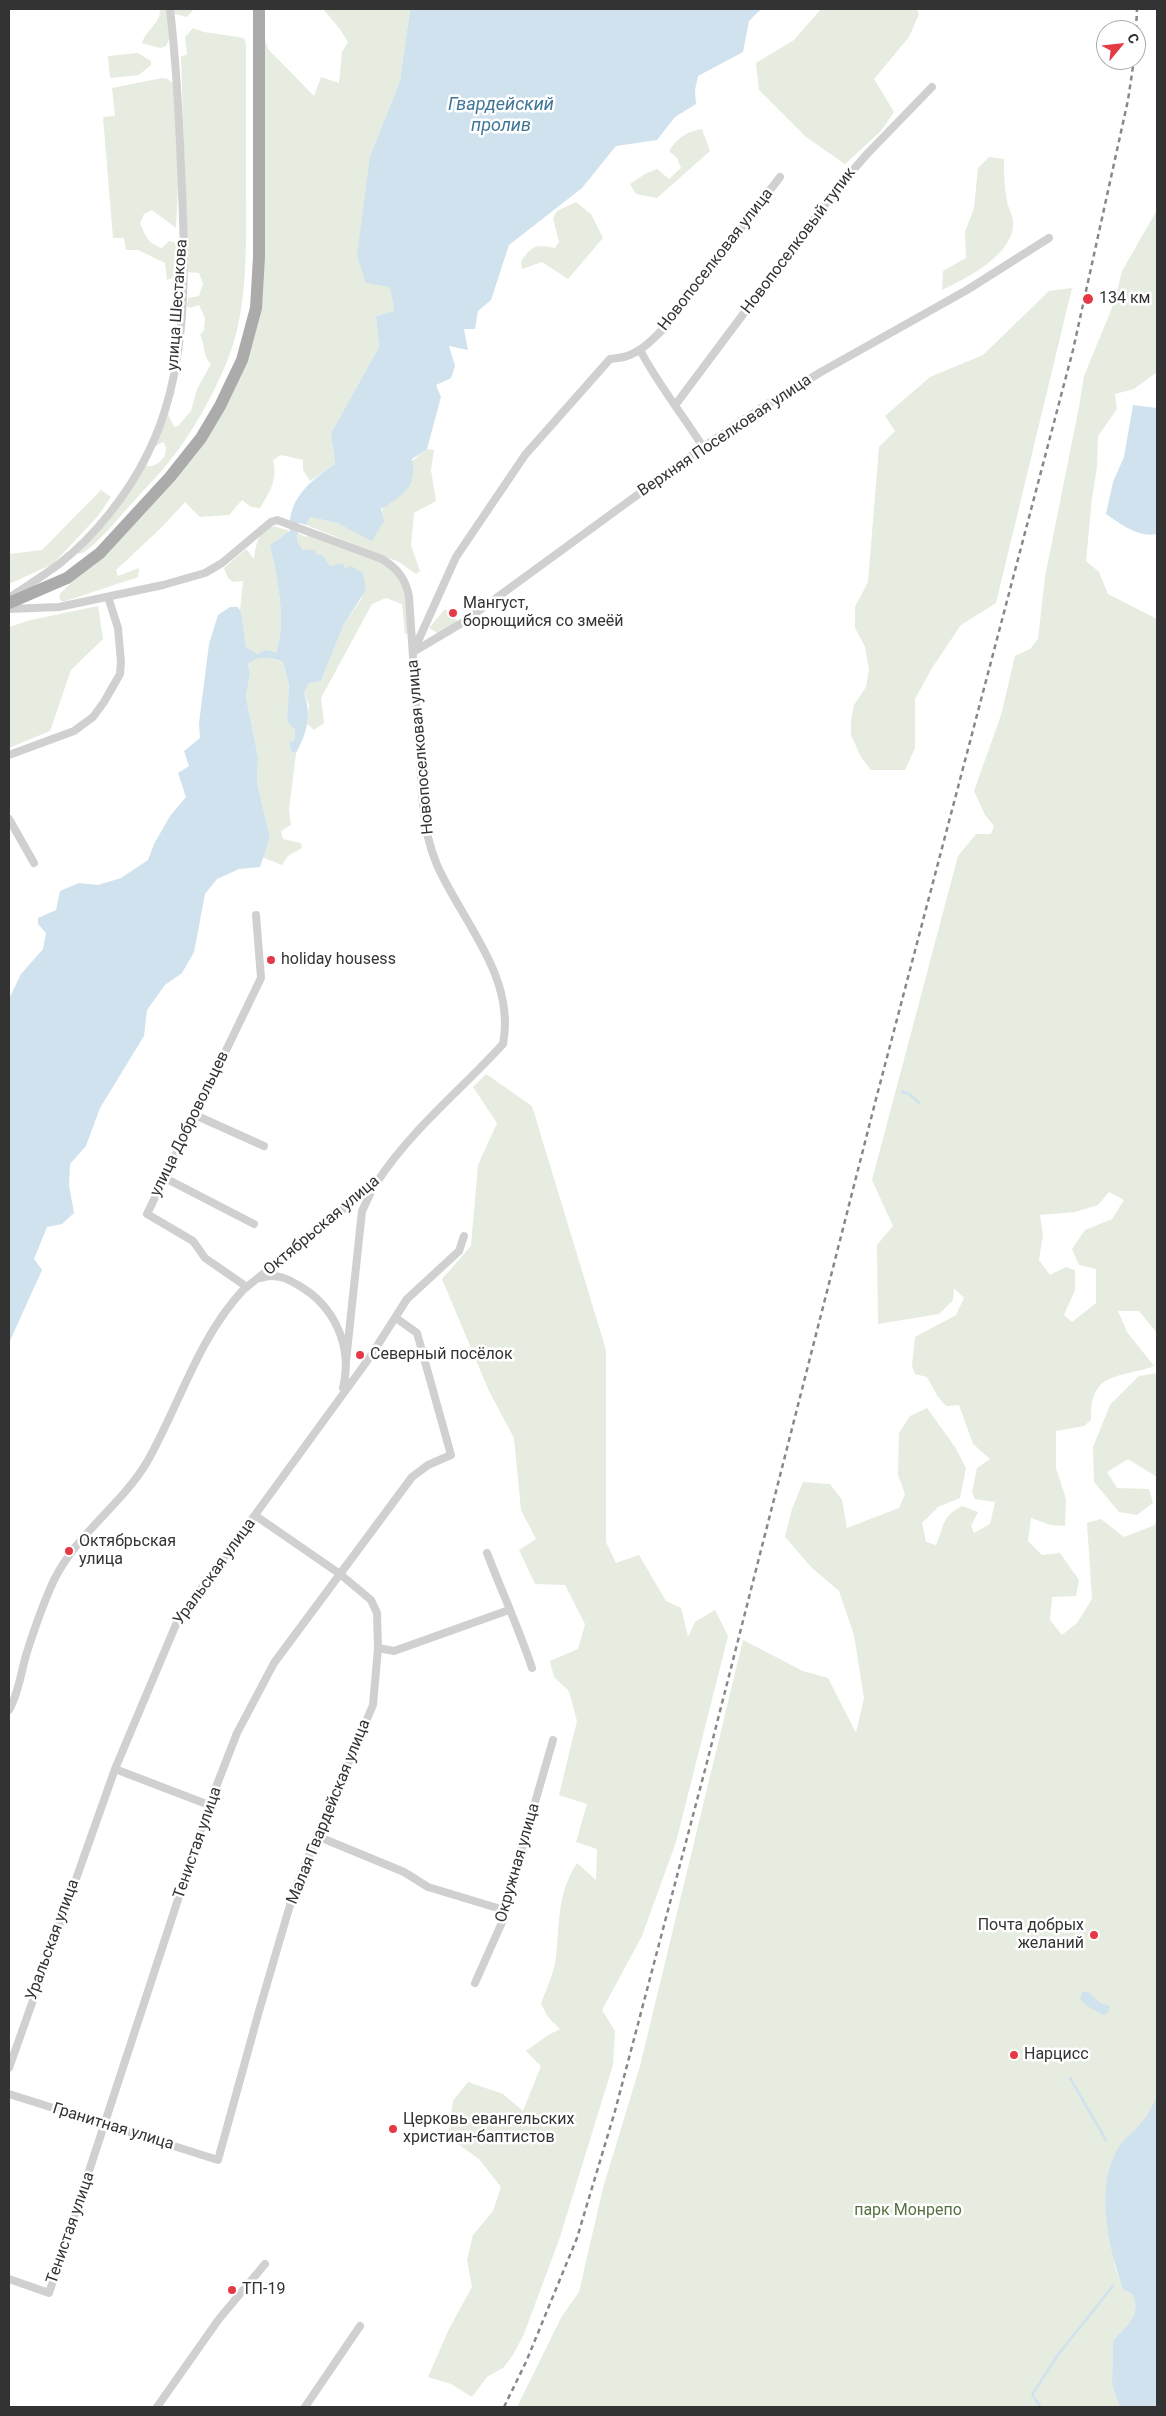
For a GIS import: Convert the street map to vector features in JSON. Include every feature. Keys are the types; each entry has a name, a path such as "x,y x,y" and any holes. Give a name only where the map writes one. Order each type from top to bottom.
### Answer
{"main road":[{"path":"9,603 67,578 100,553 170,477 201,438 220,406 242,360 256,308 259,257 259,9"}],"street":[{"name":"улица Шестакова","path":"9,598 60,563 93,532 134,478 148,454 163,418 178,359 184,271 177,71 170,9"},
{"name":"Новопоселковый тупик","path":"676,404 844,181 868,153 932,87"},
{"name":"Новопоселковая улица","path":"503,1044 506,1027 496,977 484,950 437,865 428,838 423,811 414,704 413,652 456,557 525,455 610,359 626,357 640,350 668,324 780,177"},
{"name":"Верхняя Поселковая улица","path":"413,652 462,623 703,447 798,385 967,290 1049,238"},
{"path":"640,350 652,373 676,404 703,447"},
{"path":"9,609 59,607 205,573 222,563 272,522 283,520 382,559 398,571 408,591 413,652"},
{"path":"9,755 74,731 93,717 104,702 120,674 121,662 118,628 108,597"},
{"path":"9,819 34,863"},
{"name":"улица Добровольцев","path":"248,1287 205,1258 193,1241 147,1214 260,978 256,915"},
{"name":"Октябрьская улица","path":"9,1710 42,1611 56,1576 78,1544 116,1502 146,1462 198,1355 229,1306 248,1287 378,1182 392,1160 410,1138 503,1044"},
{"path":"195,1115 264,1146"},
{"path":"164,1178 254,1224"},
{"path":"341,1394 345,1382 362,1211 378,1182"},
{"name":"Уральская улица","path":"9,2068 115,1769 176,1622 256,1516 396,1318 407,1299 459,1251 464,1236"},
{"path":"259,1279 270,1276 285,1278 302,1287 318,1299 331,1313 339,1330 346,1361"},
{"name":"Тенистая улица","path":"9,2279 49,2293 106,2124 209,1805 237,1733 274,1664 412,1477 428,1465 451,1455 417,1333 396,1318"},
{"name":"Малая Гвардейская улица","path":"218,2160 295,1888 373,1705 378,1648 377,1612 371,1600 340,1574 256,1516"},
{"path":"487,1553 532,1668"},
{"path":"378,1648 394,1651 508,1610"},
{"name":"Окружная улица","path":"475,1983 503,1920 504,1910 553,1740"},
{"path":"115,1769 209,1805"},
{"path":"317,1836 404,1872 428,1887 504,1910"},
{"name":"Гранитная улица","path":"9,2094 218,2160"},
{"path":"157,2407 219,2319 265,2264"},
{"path":"305,2407 360,2326"}],"green space":[{"path":"160,9 194,9 187,17 175,14 168,18 169,39 166,46 160,48 142,43 156,22"},
{"path":"323,9 410,9 400,81 370,156 394,311 376,316 379,347 331,433 335,464 310,481 303,470 303,460 281,455 273,460 274,479 270,491 260,508 251,507 242,500 229,515 200,517 185,502 163,526 116,570 118,576 139,568 138,577 61,601 59,597 61,593 178,474 252,335 265,40 268,49 314,96 321,77 339,83 342,52 348,42"},
{"path":"821,9 917,9 919,14 909,37 874,79 894,112 881,131 845,164 806,137 759,90 756,63 794,40"},
{"path":"193,28 204,32 244,38 246,43 246,251 240,318 235,339 222,373 202,413 186,439 164,468 108,530 91,547 79,554 77,552 149,456 147,466 160,462 163,458 166,450 163,442 154,447 167,412 174,427 178,426 191,411 197,389 211,364 206,358 200,335 204,330 205,318 199,305 190,308 187,306 188,298 199,296 203,284 199,273 188,272 181,57 187,54 185,37"},
{"path":"138,53 151,61 151,65 139,75 110,78 108,56"},
{"path":"162,78 168,79 174,84 179,165 176,228 152,210 144,214 140,223 145,235 153,244 162,248 169,241 174,242 177,246 179,258 177,276 167,280 165,263 138,250 126,250 124,238 113,238 103,117 115,116 112,88"},
{"path":"702,129 710,151 657,198 636,194 630,184 645,174 657,169 669,179 681,168 677,158 669,151 683,136"},
{"path":"989,157 1004,159 1006,196 1013,220 1012,232 999,254 976,272 942,290 943,271 966,258 965,232 974,208 978,168"},
{"path":"576,202 591,214 603,238 568,279 542,262 522,269 521,261 535,247 555,248 559,242 553,218 557,211"},
{"name":"парк Монрепо","path":"1157,210 1157,372 1134,389 1115,394 1117,409 1098,436 1097,467 1086,561 1099,572 1108,594 1157,619 1157,1333 1139,1311 1118,1311 1127,1332 1154,1366 1109,1379 1101,1384 1092,1404 1091,1420 1084,1426 1056,1431 1056,1468 1066,1499 1065,1526 1050,1525 1031,1518 1028,1541 1042,1555 1060,1553 1079,1580 1076,1596 1052,1597 1050,1620 1062,1635 1077,1623 1092,1599 1087,1523 1101,1519 1124,1537 1153,1526 1157,1521 1157,2121 1114,2264 1123,2290 1131,2293 1136,2307 1132,2319 1113,2340 1112,2385 1120,2407 517,2407 562,2316 579,2292 603,2188 640,2066 743,1640 803,1671 828,1678 856,1733 864,1698 854,1635 839,1591 812,1568 785,1537 792,1509 803,1482 830,1484 842,1500 847,1528 899,1508 905,1494 898,1475 899,1433 910,1416 927,1408 955,1447 966,1468 960,1498 938,1507 922,1523 926,1542 936,1545 946,1518 962,1506 978,1512 971,1526 974,1533 990,1524 995,1502 975,1499 972,1492 977,1468 990,1459 973,1444 959,1405 946,1406 938,1397 927,1377 915,1374 912,1366 915,1337 956,1315 964,1298 954,1288 953,1300 939,1314 878,1324 877,1245 893,1226 872,1180 958,856 976,834 991,834 994,826 985,815 974,791 1001,715 1015,656 1030,649 1038,639 1045,577 1084,376 1114,303 1122,271","holes":["1109,1192 1124,1200 1112,1219 1085,1230 1072,1249 1079,1265 1096,1269 1096,1303 1072,1322 1064,1315 1075,1290 1075,1270 1066,1267 1050,1275 1039,1260 1043,1235 1040,1215 1075,1212 1098,1205"]},
{"path":"1072,288 996,603 961,625 932,668 915,699 915,748 905,770 871,770 861,757 851,735 854,705 866,687 869,669 865,647 855,628 855,607 868,582 879,447 895,431 885,416 930,377 983,355 1049,291"},
{"path":"427,449 434,450 431,470 436,501 414,513 411,545 420,571 416,574 399,562 306,525 310,517 337,523 372,540 386,502 399,478 416,457"},
{"path":"101,490 111,497 97,517 53,564 9,584 9,554 42,550"},
{"path":"274,526 290,531 270,545 280,599 281,628 276,653 267,650 258,654 246,647 240,610 243,581 233,582 228,578 224,568 246,549 254,559 257,543 261,535 264,531"},
{"path":"298,533 306,537 309,533 359,551 384,564 400,580 407,606 408,634 405,634 402,604 386,598 372,604 321,698 324,723 314,730 307,724 309,705 304,693 309,683 321,681 344,624 362,598 345,569 330,566 323,555 316,554 314,550 303,550 297,541"},
{"path":"98,606 103,639 71,670 50,731 9,748 9,627 31,620"},
{"path":"445,609 459,622 439,634 429,628"},
{"path":"266,657 283,662 289,685 287,721 295,730 295,740 289,742 291,752 296,753 289,810 291,825 281,831 283,839 301,843 302,848 288,856 282,865 262,857 270,837 257,783 258,757 246,697 250,673 248,664 253,660"},
{"path":"486,1074 532,1106 606,1350 606,1542 616,1563 639,1555 666,1601 681,1608 688,1637 695,1622 715,1610 728,1636 676,1842 642,1936 602,2010 615,2031 613,2065 560,2237 524,2334 513,2355 503,2368 487,2377 472,2397 451,2384 428,2377 449,2329 472,2287 467,2260 473,2235 493,2211 501,2187 479,2159 448,2137 453,2101 468,2082 503,2094 523,2111 541,2066 526,2051 560,2029 548,2017 541,2004 555,1962 560,1908 566,1886 577,1863 596,1880 597,1849 576,1842 587,1804 559,1795 577,1721 569,1691 554,1677 550,1661 578,1649 585,1624 565,1585 535,1584 519,1550 536,1539 521,1510 514,1438 489,1391 442,1279 471,1246 478,1165 497,1123 473,1087"},
{"path":"1157,1373 1157,1477 1128,1459 1107,1472 1117,1488 1149,1489 1153,1503 1137,1515 1119,1512 1094,1482 1093,1447 1110,1405 1139,1376"}],"water":[{"name":"Гвардейский пролив","path":"410,9 761,9 749,21 743,52 698,76 695,90 696,104 675,117 657,140 616,146 582,188 509,245 491,300 478,311 475,329 464,329 468,350 449,346 455,366 451,378 436,385 441,397 427,449 412,459 413,477 407,490 396,500 381,509 384,521 372,541 337,523 310,517 306,525 299,523 297,541 303,550 315,550 316,554 323,555 330,566 343,563 345,569 351,566 363,573 366,590 344,624 321,681 309,683 304,693 308,709 307,724 296,753 291,752 289,742 295,740 295,730 287,721 289,685 283,662 265,658 256,659 248,664 250,673 246,697 258,757 257,783 270,837 260,867 239,869 217,879 205,894 194,952 182,973 165,985 147,1010 144,1036 100,1108 86,1146 70,1164 69,1185 74,1213 62,1224 47,1227 34,1259 42,1270 9,1343 9,999 21,974 43,949 46,933 38,924 38,918 56,910 60,891 79,883 98,885 121,878 148,860 154,844 170,816 186,797 178,773 189,766 184,751 200,738 199,723 209,644 218,615 230,607 238,607 241,612 246,647 258,654 267,650 276,653 281,627 281,613 278,585 270,545 290,531 292,509 302,491 335,464 331,433 379,347 376,316 394,311 390,287 366,283 357,256 370,156 400,81"},
{"path":"1133,405 1157,408 1157,534 1150,535 1136,532 1106,514 1113,482 1124,457"},
{"path":"1082,1992 1088,1992 1100,2003 1110,2006 1108,2012 1104,2015 1087,2006 1080,1999"},
{"path":"1157,2097 1157,2407 1120,2407 1112,2385 1113,2340 1132,2319 1136,2307 1131,2293 1123,2290 1113,2255 1106,2217 1107,2179 1112,2161 1120,2145 1150,2111"}],"waterway":[{"path":"902,1092 909,1094 919,1103"},
{"path":"1070,2078 1106,2140"},
{"path":"1041,2407 1032,2395 1057,2356 1113,2286"}],"railway":[{"path":"1136,20 1137,9"},
{"path":"504,2407 526,2362 577,2238 615,2111 706,1766 876,1099 1073,350 1128,100 1132,70"}],"place":[{"name":"134 км","path":"1088,299"},
{"name":"Мангуст, борющийся со змеёй","path":"453,613"},
{"name":"holiday housess","path":"271,960"},
{"name":"Северный посёлок","path":"360,1355"},
{"name":"Октябрьская улица","path":"69,1551"},
{"name":"Почта добрых желаний","path":"1094,1935"},
{"name":"Нарцисс","path":"1014,2055"},
{"name":"Церковь евангельских христиан-баптистов","path":"393,2129"},
{"name":"ТП-19","path":"232,2290"}]}
